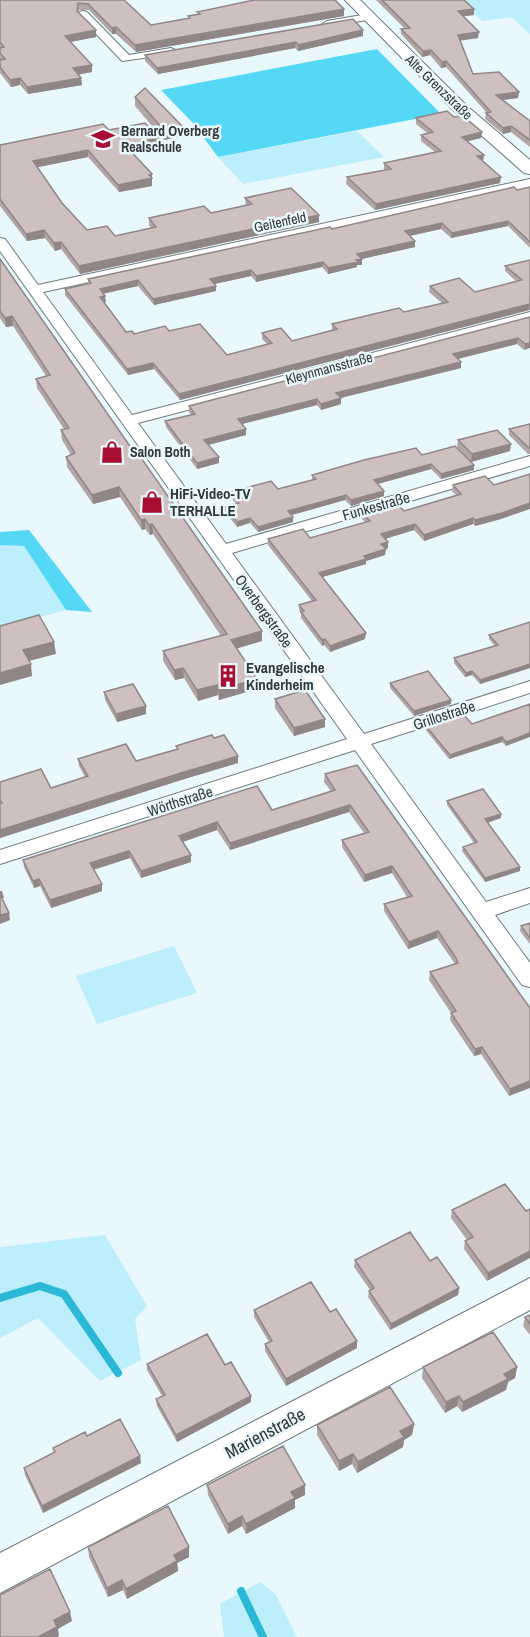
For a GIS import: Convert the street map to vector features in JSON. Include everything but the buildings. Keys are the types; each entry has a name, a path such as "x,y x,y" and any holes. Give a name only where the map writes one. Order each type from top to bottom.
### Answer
{"street":[{"name":"Alte Grenzstraße","path":"352,0 461,109 530,169"},
{"path":"83,14 126,59 181,50"},
{"path":"310,27 368,17"},
{"name":"Geitenfeld","path":"35,290 530,183"},
{"name":"Overbergstraße","path":"0,242 358,743 530,979"},
{"name":"Kleynmansstraße","path":"127,421 530,316"},
{"name":"Funkestraße","path":"221,551 530,461"},
{"name":"Grillostraße","path":"358,743 530,687"},
{"name":"Wörthstraße","path":"0,857 358,743"},
{"path":"481,912 530,896"},
{"name":"Marienstraße","path":"0,1574 530,1293"}],"shaded area":[{"path":"459,0 530,0 530,34 511,17 482,21"},
{"path":"377,49 441,114 218,157 192,122 161,90"},
{"path":"357,131 384,157 243,184 218,157"},
{"path":"29,530 92,612 66,610 24,546 0,545 0,532"},
{"path":"0,545 24,546 66,610 0,628"},
{"path":"174,946 197,993 97,1024 76,976"},
{"path":"105,1235 147,1306 135,1319 141,1360 100,1381 38,1318 0,1338 0,1247"},
{"path":"260,1582 276,1595 297,1637 224,1637 220,1604"}],"waterway":[{"path":"0,1298 40,1286 64,1294 118,1373"},
{"path":"241,1591 263,1637"}],"place":[{"name":"Bernard Overberg Realschule","path":"103,139"},
{"name":"Salon Both","path":"112,452"},
{"name":"HiFi-Video-TV TERHALLE","path":"152,502"},
{"name":"Evangelische Kinderheim","path":"228,676"}]}
